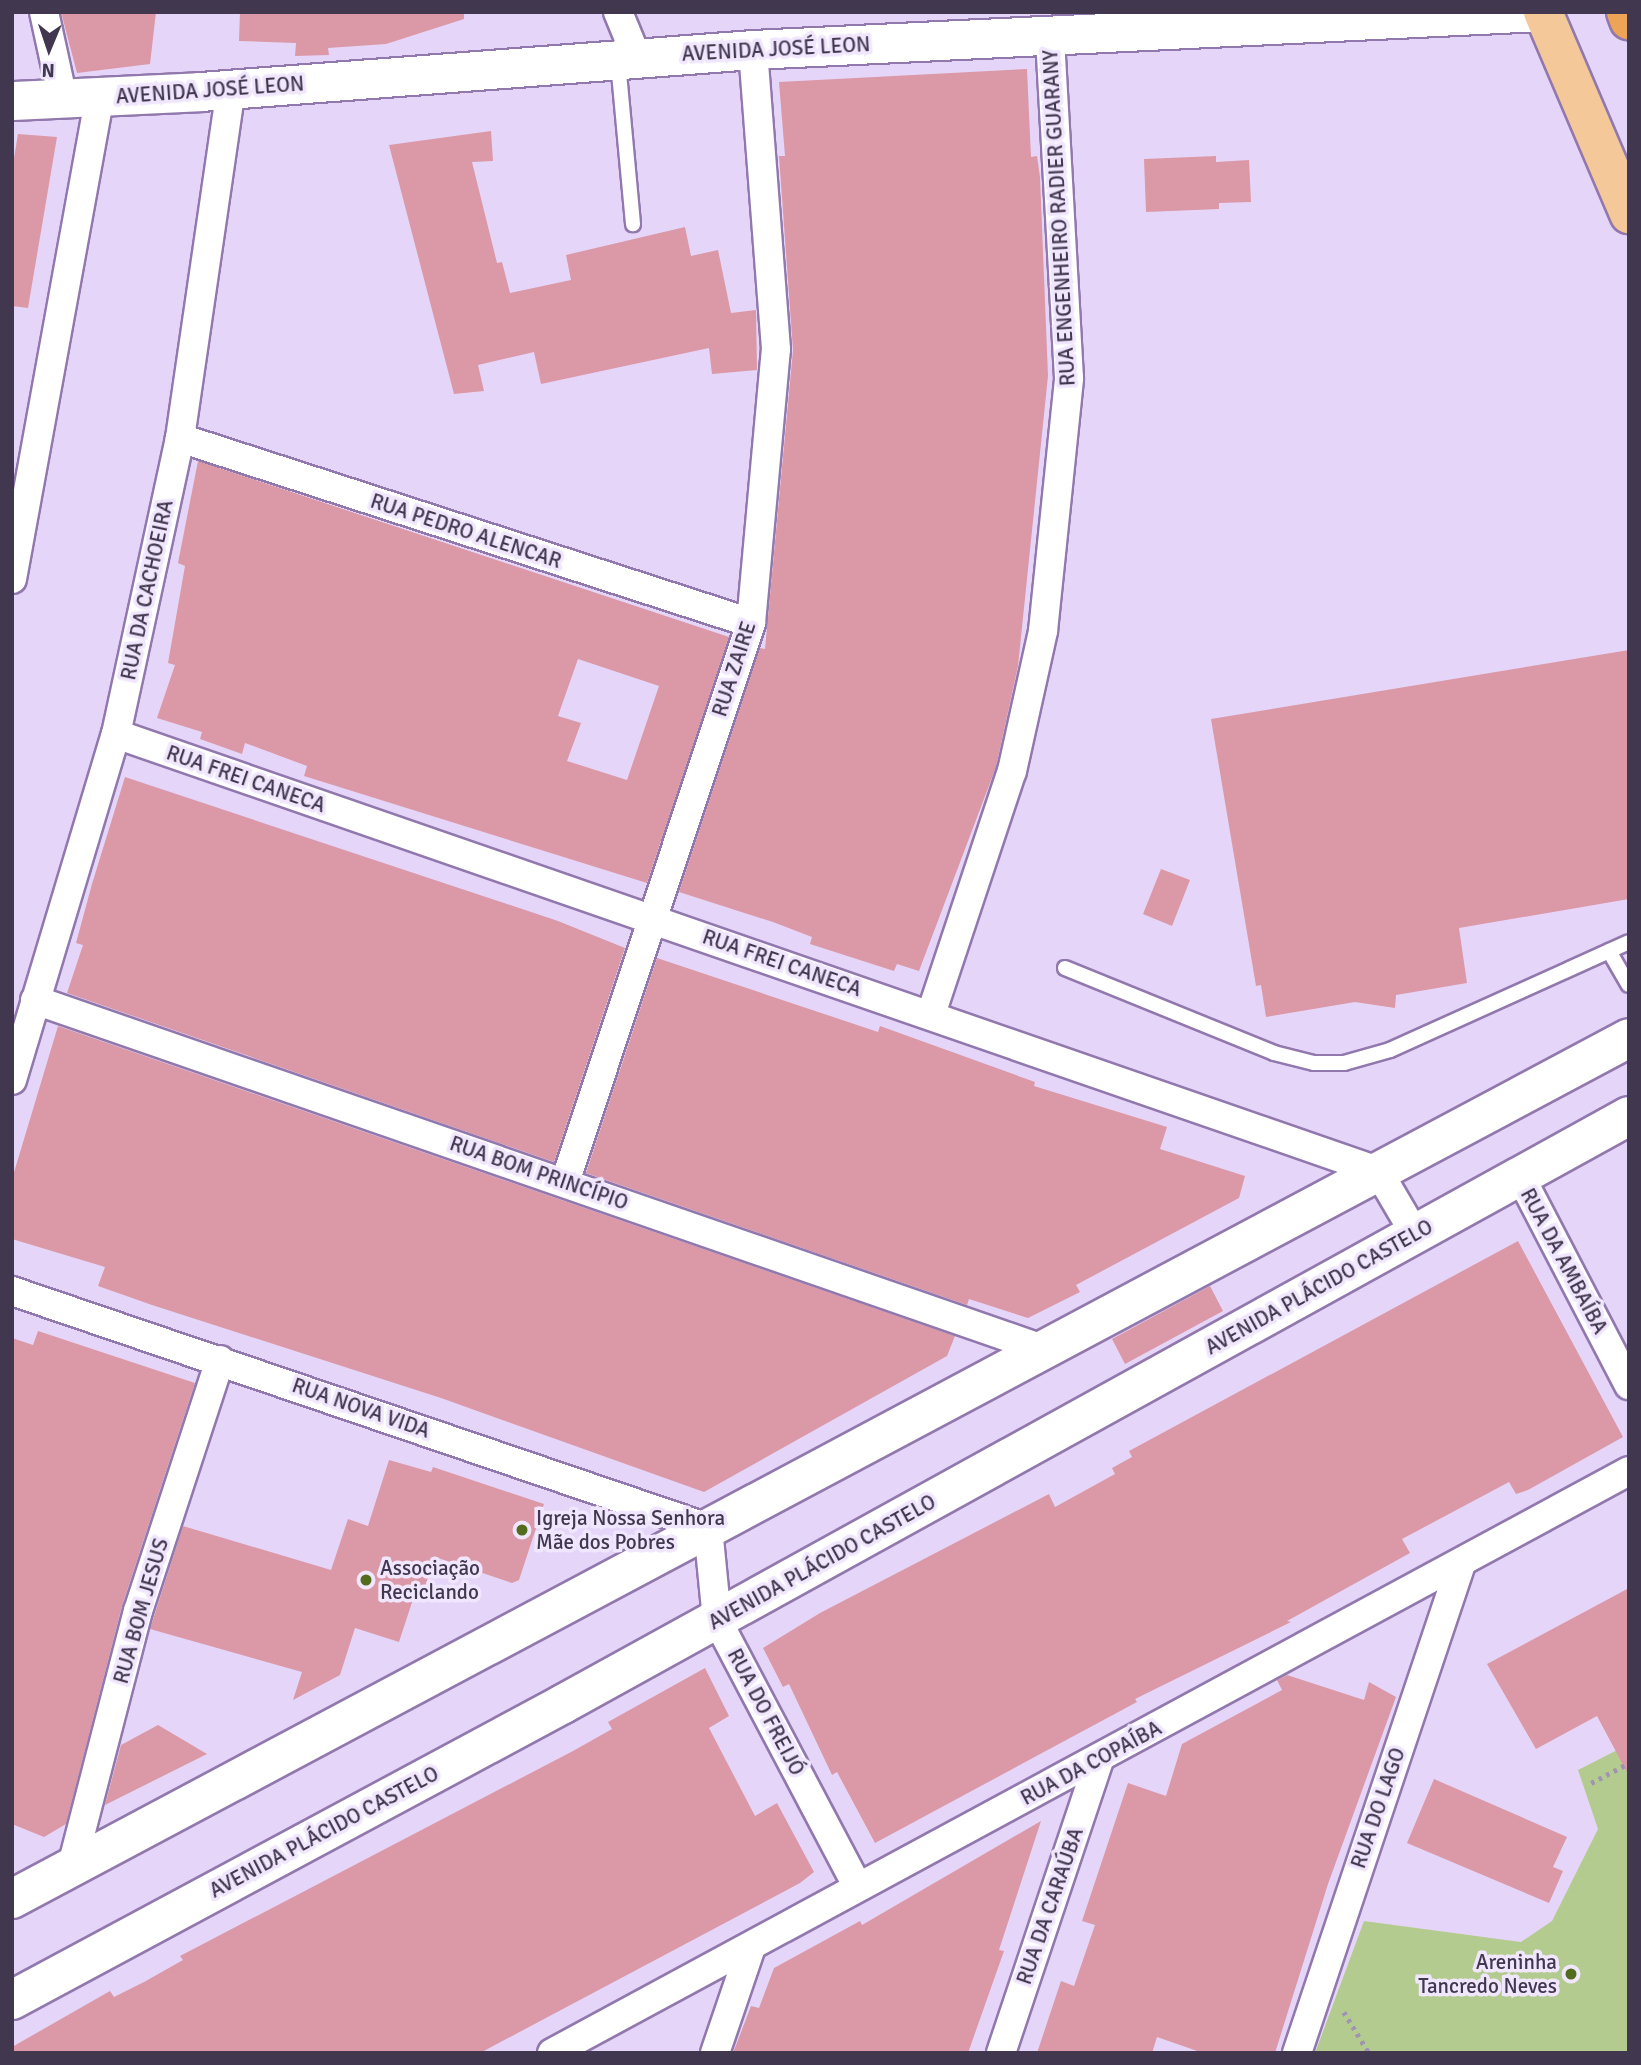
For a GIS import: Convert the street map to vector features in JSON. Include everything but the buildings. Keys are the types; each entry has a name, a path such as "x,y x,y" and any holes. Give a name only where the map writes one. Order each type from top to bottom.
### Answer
{"highway":[{"path":"1626,12 1629,20"}],"main road":[{"path":"1542,12 1629,214"}],"street":[{"path":"12,579 99,97 44,12"},
{"path":"618,12 628,59"},
{"name":"AVENIDA JOSÉ LEON","path":"12,101 216,91 753,50 1050,34 1104,22 1542,12"},
{"name":"RUA ENGENHEIRO RADIER GUARANY","path":"931,1014 1012,771 1043,631 1069,378 1050,34"},
{"name":"RUA ZAIRE","path":"565,1182 751,624 776,349 753,50"},
{"name":"RUA DA CACHOEIRA","path":"12,1080 116,734 180,438 216,91"},
{"name":"RUA PEDRO ALENCAR","path":"180,438 751,624"},
{"name":"RUA FREI CANECA","path":"116,734 654,918 1378,1171"},
{"name":"RUA BOM PRINCÍPIO","path":"35,1000 1043,1349"},
{"path":"12,1899 1629,1038"},
{"name":"AVENIDA PLÁCIDO CASTELO","path":"12,2000 717,1620 1519,1174 1629,1116"},
{"path":"1378,1171 1415,1234"},
{"name":"RUA DA AMBAÍBA","path":"1519,1174 1629,1385"},
{"name":"RUA NOVA VIDA","path":"12,1291 708,1528"},
{"name":"RUA BOM JESUS","path":"72,1866 138,1611 220,1360"},
{"name":"RUA DA COPAÍBA","path":"552,2053 751,1947 858,1885 1099,1760 1629,1471"},
{"name":"RUA DO FREIJÓ","path":"708,1528 717,1620 858,1885"},
{"name":"RUA DO LAGO","path":"1297,2053 1461,1564"},
{"name":"RUA DA CARAÚBA","path":"1001,2053 1099,1760"},
{"path":"715,2053 751,1947"}],"lane":[{"path":"628,59 634,224"},
{"path":"1065,968 1274,1053 1314,1063 1345,1063 1390,1050 1629,943"},
{"path":"1609,951 1629,985"}],"path":[{"path":"1591,1783 1629,1763"}],"green space":[{"path":"1629,1744 1629,2053 1315,2053 1364,1921 1521,1942 1552,1921 1598,1829 1578,1770"}],"place":[{"name":"Igreja Nossa Senhora Mãe dos Pobres","path":"522,1530"},
{"name":"Associação Reciclando","path":"366,1580"},
{"name":"Areninha Tancredo Neves","path":"1571,1974"}]}
